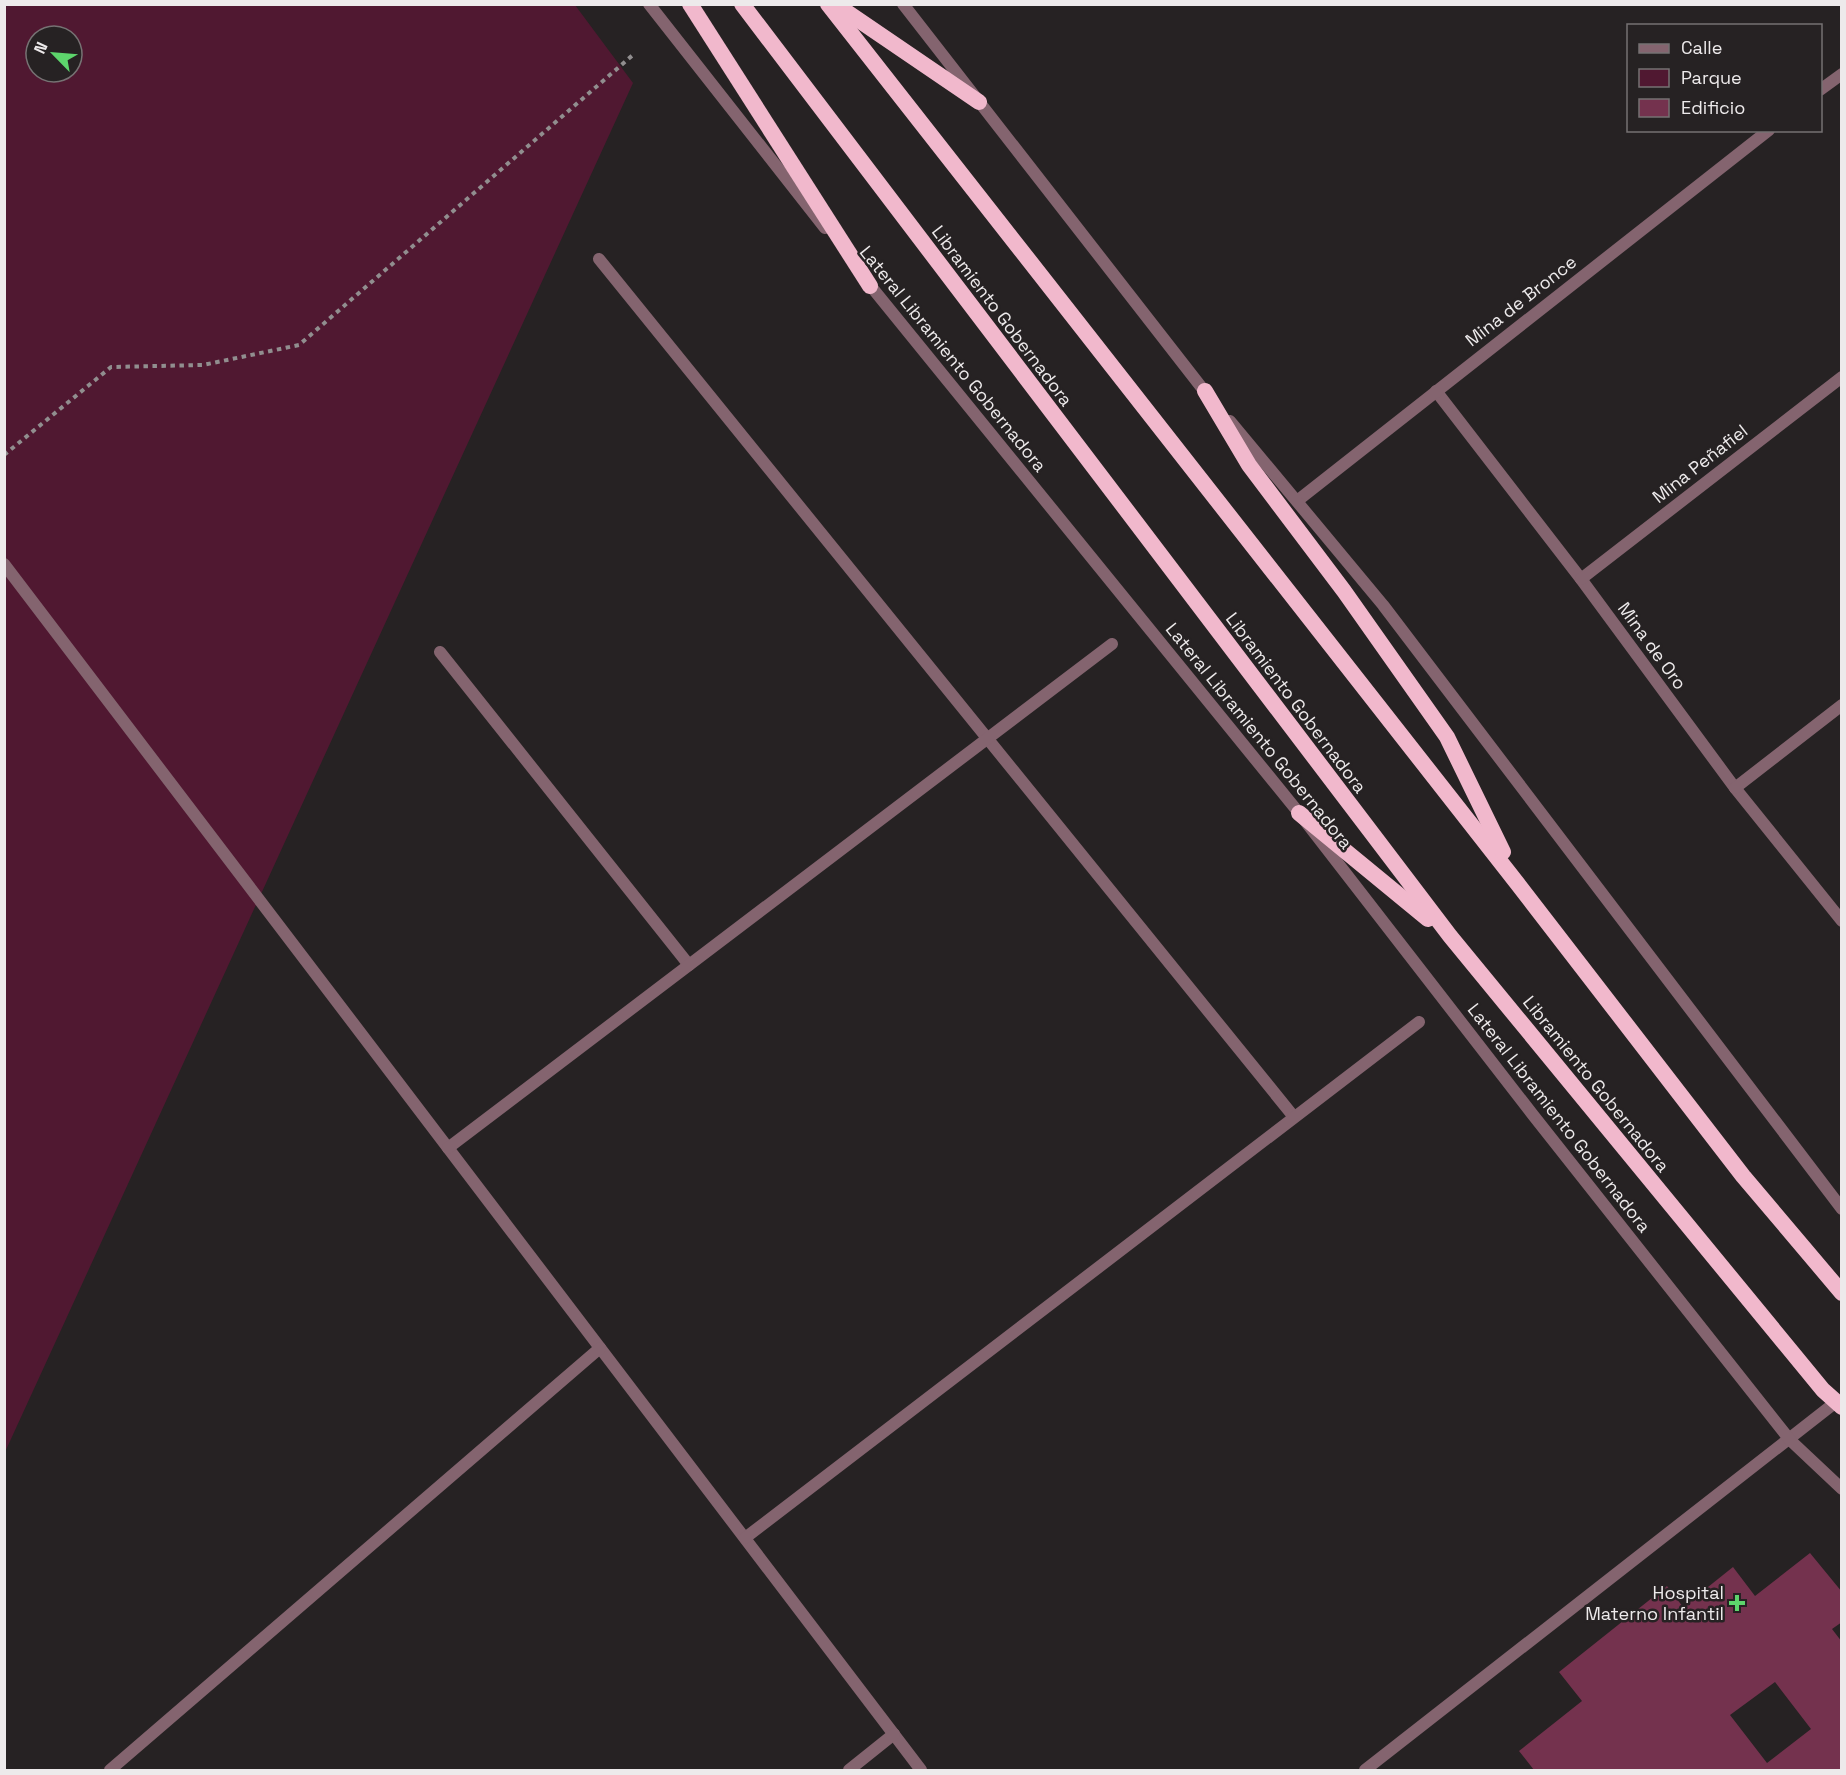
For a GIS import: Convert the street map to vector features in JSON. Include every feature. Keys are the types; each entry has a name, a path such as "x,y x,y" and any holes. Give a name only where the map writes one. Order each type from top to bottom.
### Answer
{"highway":[{"path":"690,4 870,286"},
{"name":"Libramiento Gobernadora","path":"742,4 1450,936 1698,1240 1823,1390 1839,1405"},
{"path":"828,4 1517,883 1743,1176 1842,1293"},
{"path":"835,4 980,102"},
{"path":"1205,391 1249,465 1344,591 1447,737 1517,883"},
{"path":"1299,813 1450,936"}],"street":[{"name":"Lateral Libramiento Gobernadora","path":"649,4 870,286 1299,813 1533,1116 1790,1440 1842,1489"},
{"path":"903,4 1205,391 1383,605 1842,1209"},
{"path":"1822,89 1842,74"},
{"name":"Mina de Bronce","path":"1297,501 1766,132"},
{"path":"598,259 1294,1117"},
{"name":"Mina Peñafiel","path":"1581,579 1842,377"},
{"name":"Mina de Oro","path":"1436,391 1581,579 1735,788 1842,921"},
{"path":"4,564 921,1770"},
{"path":"448,1148 1112,644"},
{"path":"440,652 689,965"},
{"path":"1735,788 1842,705"},
{"path":"745,1538 1419,1022"},
{"path":"110,1770 600,1348"},
{"path":"1365,1770 1790,1440 1839,1405"},
{"path":"849,1770 894,1734"}],"path":[{"path":"4,454 111,367 203,365 299,345 634,54"}],"green space":[{"path":"5,5 575,5 633,83 5,1452"}],"building":[{"name":"Hospital Materno Infantil","path":"1810,1553 1842,1592 1842,1622 1832,1629 1842,1642 1842,1770 1534,1770 1519,1751 1582,1701 1559,1672 1667,1586 1683,1607 1733,1567 1755,1596","holes":["1775,1682 1811,1729 1767,1763 1730,1715"]}],"place":[{"name":"Hospital Materno Infantil","path":"1737,1603"}]}
